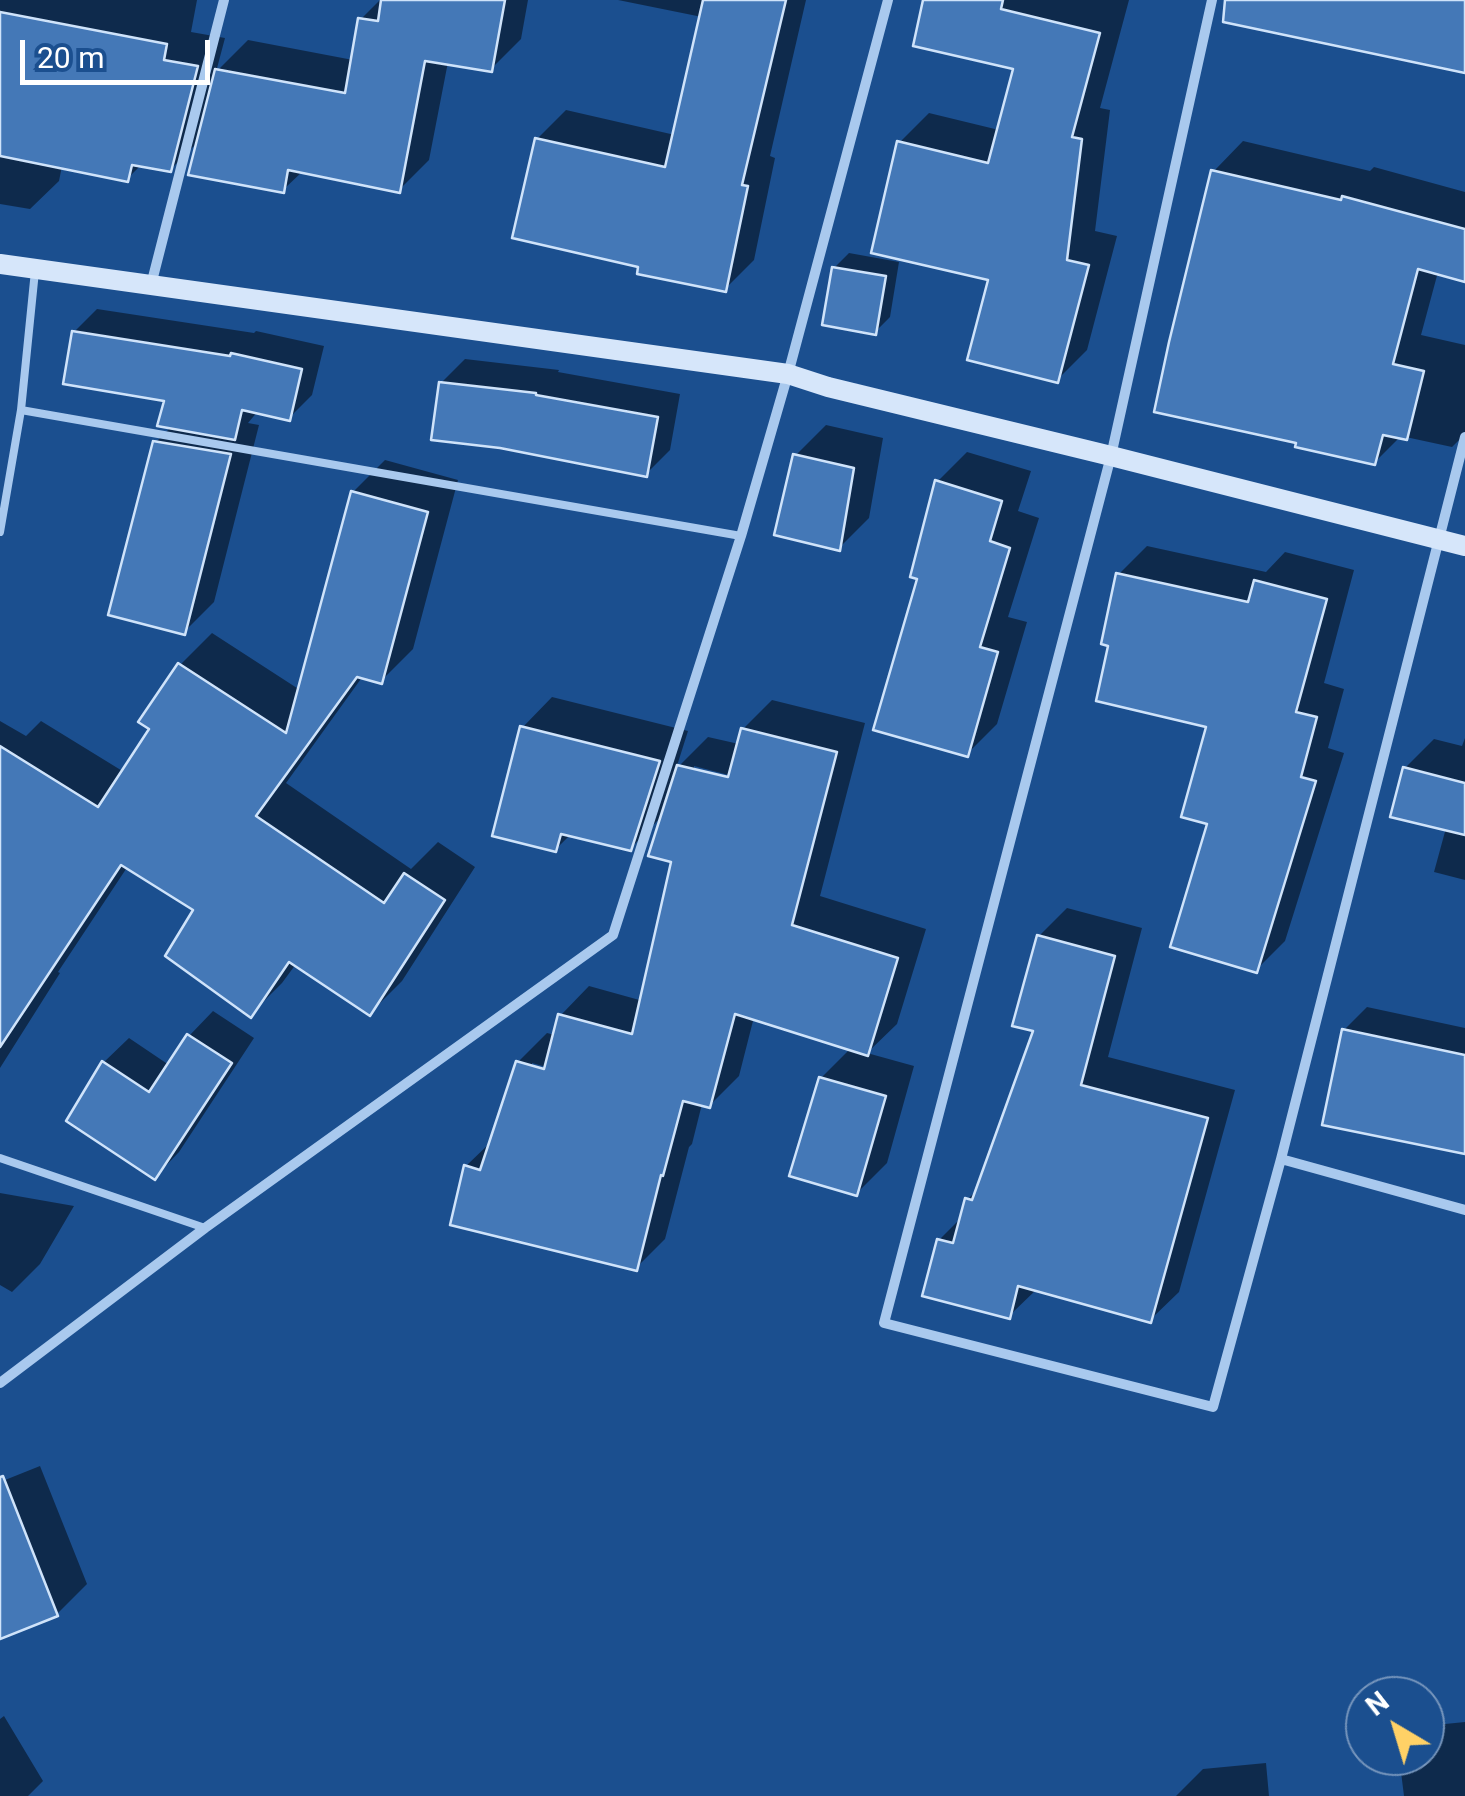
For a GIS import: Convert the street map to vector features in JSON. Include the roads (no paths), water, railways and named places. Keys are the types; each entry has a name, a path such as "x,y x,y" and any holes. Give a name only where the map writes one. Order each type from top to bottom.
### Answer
{"street":[{"path":"151,284 224,0"},
{"path":"0,1383 204,1228 614,935 788,374 888,0"},
{"path":"1212,0 1111,456 884,1323 1213,1408 1465,437"},
{"path":"0,264 788,374 1465,546"},
{"path":"1280,1159 1465,1210"}],"lane":[{"path":"0,532 21,410 35,269"},
{"path":"21,410 740,536"},
{"path":"0,1158 204,1228"}]}
